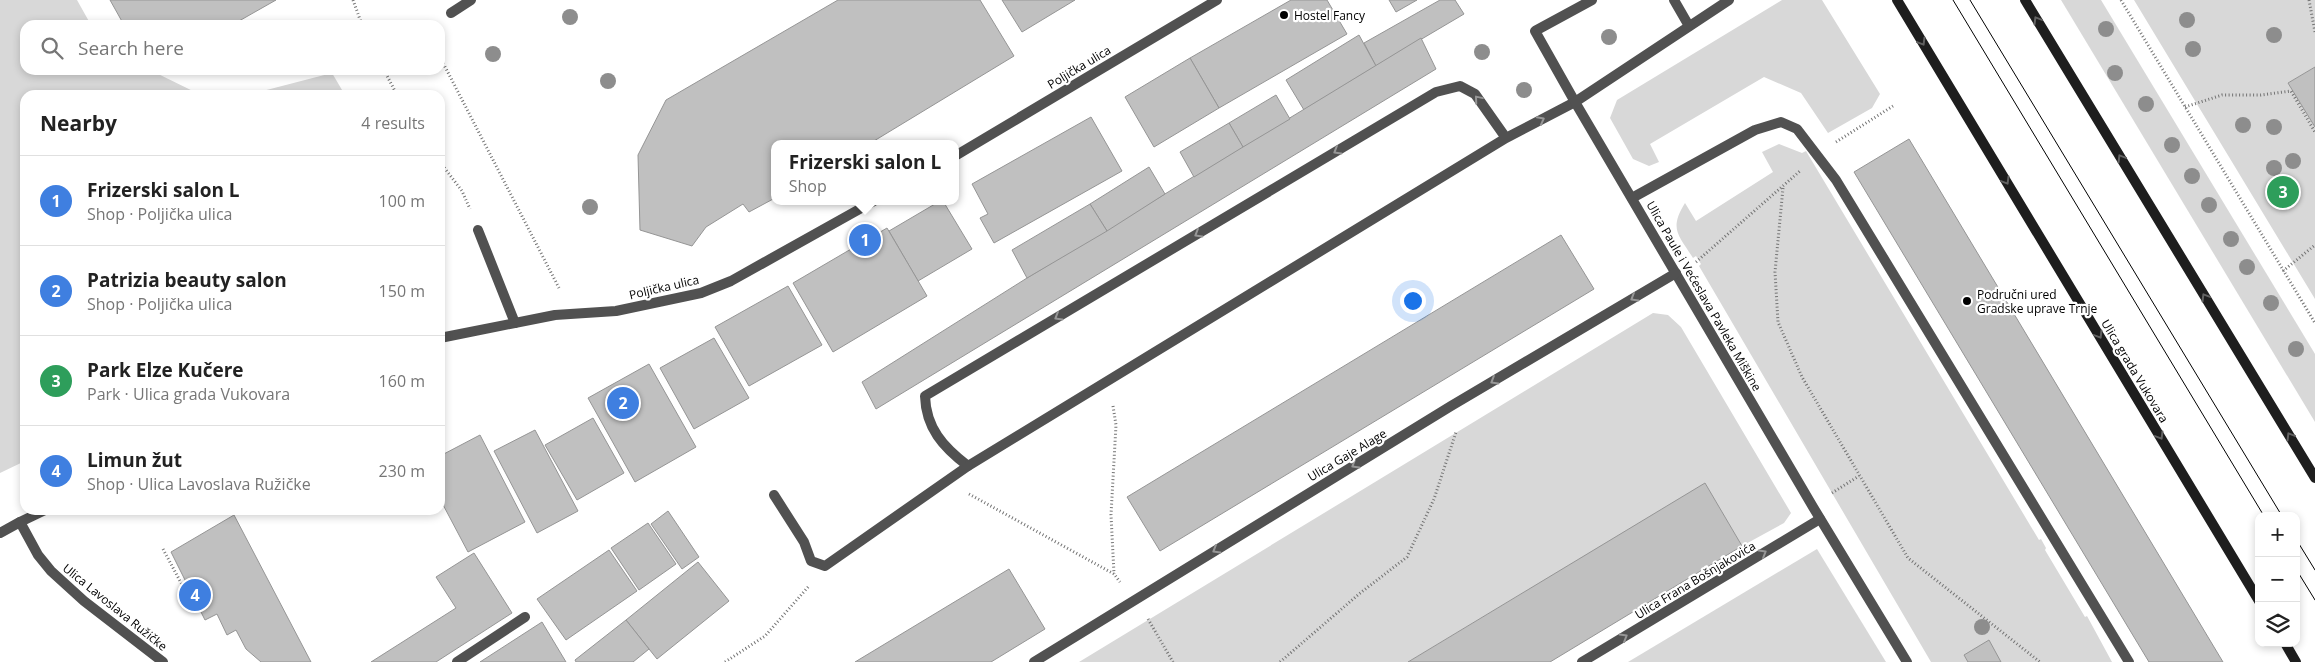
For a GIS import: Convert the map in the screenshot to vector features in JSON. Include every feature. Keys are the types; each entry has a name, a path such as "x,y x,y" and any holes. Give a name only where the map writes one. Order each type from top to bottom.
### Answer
{"main road":[{"name":"Ulica grada Vukovara","path":"1897,0 2255,594"},
{"path":"2025,0 2315,478"},
{"path":"2287,647 2296,662"}],"street":[{"path":"451,12 471,0"},
{"name":"Poljička ulica","path":"959,154 1217,0"},
{"name":"Ulica Paule i Većeslava Pavleka Miškine","path":"1592,0 1535,31 1820,519 1908,662"},
{"path":"1674,0 1689,26"},
{"path":"774,494 804,542 811,561 825,566 968,466 1109,378 1506,138 1575,102 1729,0"},
{"path":"968,466 946,449 926,414 925,396 1436,92 1460,86 1475,94 1506,138"},
{"path":"1632,198 1755,130 1781,122 1797,129 1836,180 2129,662"},
{"name":"Poljička ulica","path":"445,337 556,315 616,311 701,293 731,281 867,205"},
{"path":"478,230 515,323"},
{"name":"Ulica Gaje Alage","path":"1034,662 1451,406 1676,273"},
{"path":"0,533 35,515"},
{"name":"Ulica Frana Bošnjakovića","path":"1582,662 1820,519"},
{"name":"Ulica Lavoslava Ružičke","path":"20,522 38,555 51,571 84,601 163,662"},
{"path":"457,662 525,617"}],"path":[{"path":"353,0 360,20"},
{"path":"2123,0 2315,323"},
{"path":"2309,0 2315,32"},
{"path":"445,67 559,288"},
{"path":"387,75 394,90"},
{"path":"2185,107 2222,94 2261,95 2292,91 2315,132"},
{"path":"1831,146 1893,106"},
{"path":"445,169 462,191 478,230"},
{"path":"1693,264 1802,170"},
{"path":"1782,188 1775,272 1778,322 1802,378 1908,558 2040,662"},
{"path":"2283,271 2315,245"},
{"path":"1109,378 1116,425 1111,515 1114,574"},
{"path":"1280,662 1359,594 1407,557 1434,499 1452,447 1457,425 1451,406"},
{"path":"1831,494 1859,476"},
{"path":"947,482 1114,574 1134,600 1172,662"},
{"path":"163,549 196,613"},
{"path":"725,662 765,636 825,566"}],"shaded area":[{"path":"0,0 77,0 88,20 20,20 20,75 160,75 191,90 20,90 20,463 0,473"},
{"path":"1782,0 1822,0 1880,94 1872,108 1828,133 1801,93 1764,77 1650,144 1659,162 1649,166 1633,159 1610,118 1617,100"},
{"path":"2061,0 2101,0 2315,354 2315,422"},
{"path":"2134,0 2315,0 2315,67 2288,83 2315,127 2315,299"},
{"path":"324,75 333,75 342,90 266,90"},
{"path":"1779,144 1802,153 1806,151 2039,540 2041,539 2046,548 2045,550 2085,617 2087,616 2112,662 1931,662 1699,266 1701,264 1696,256 1693,258 1677,231 1677,219 1685,203 1696,221 1773,172 1762,152"},
{"path":"1653,313 1668,315 1681,327 1791,513 1784,523 1742,546 1705,484 1408,662 1079,662"},
{"path":"1817,549 1886,662 1628,662"}],"building":[{"path":"110,0 276,0 241,20 121,20"},
{"path":"838,0 980,0 1014,56 876,140 771,140 771,200 749,212 743,204 706,227 692,246 640,230 638,155 666,100"},
{"path":"1002,0 1075,0 1022,32"},
{"path":"1291,0 1327,0 1347,34 1219,108 1190,58"},
{"path":"1389,0 1417,0 1396,12"},
{"path":"1440,0 1455,0 1464,14 1376,66 1364,43"},
{"path":"1359,35 1376,66 1304,110 1286,80"},
{"path":"1421,38 1436,69 876,409 862,382 1027,278"},
{"path":"1190,58 1219,108 1154,147 1125,97"},
{"path":"2315,67 2315,127 2288,83"},
{"path":"1276,95 1290,119 1243,147 1229,123"},
{"path":"1091,117 1122,171 994,243 980,218 988,214 972,184"},
{"path":"1229,123 1243,147 1194,177 1180,152"},
{"path":"1909,139 2223,662 2149,662 1854,172"},
{"path":"1149,167 1165,194 1107,231 1090,204"},
{"path":"1090,204 1107,231 1027,278 1012,250"},
{"path":"933,205 945,205 972,249 918,281 889,231"},
{"path":"887,228 927,296 833,352 793,283"},
{"path":"1561,235 1594,289 1160,551 1127,497"},
{"path":"788,286 822,345 749,386 715,327"},
{"path":"714,338 749,398 694,429 660,368"},
{"path":"649,364 696,447 635,482 588,398"},
{"path":"593,418 624,473 577,500 545,445"},
{"path":"535,430 578,511 537,533 494,451"},
{"path":"480,435 525,522 468,552 445,508 445,453"},
{"path":"1705,483 1742,546 1550,662 1408,662"},
{"path":"668,511 699,557 682,569 651,524"},
{"path":"234,515 311,662 261,662 246,649 236,630 227,635 217,614 205,620 171,552"},
{"path":"648,523 676,564 639,590 611,548"},
{"path":"609,550 637,591 566,640 537,599"},
{"path":"474,553 512,613 436,662 371,662 456,608 436,577"},
{"path":"698,562 729,601 657,659 626,620"},
{"path":"1009,569 1045,629 991,662 855,662"},
{"path":"626,620 649,649 633,662 576,662 575,660"},
{"path":"542,622 566,662 480,662"},
{"path":"1989,640 2001,662 1968,662 1964,655"}],"tram line":[{"path":"1953,0 2262,512"},
{"path":"1970,0 2280,512"},
{"path":"2300,546 2315,570"},
{"path":"2300,576 2315,600"}],"place":[{"name":"Hostel Fancy","path":"1284,15"},
{"name":"Park Elze Kučere","path":"2283,192"},
{"name":"Frizerski salon L","path":"865,240"},
{"name":"Područni ured Gradske uprave Trnje","path":"1967,301"},
{"name":"Patrizia beauty salon","path":"623,403"},
{"name":"Limun žut","path":"195,595"}]}
